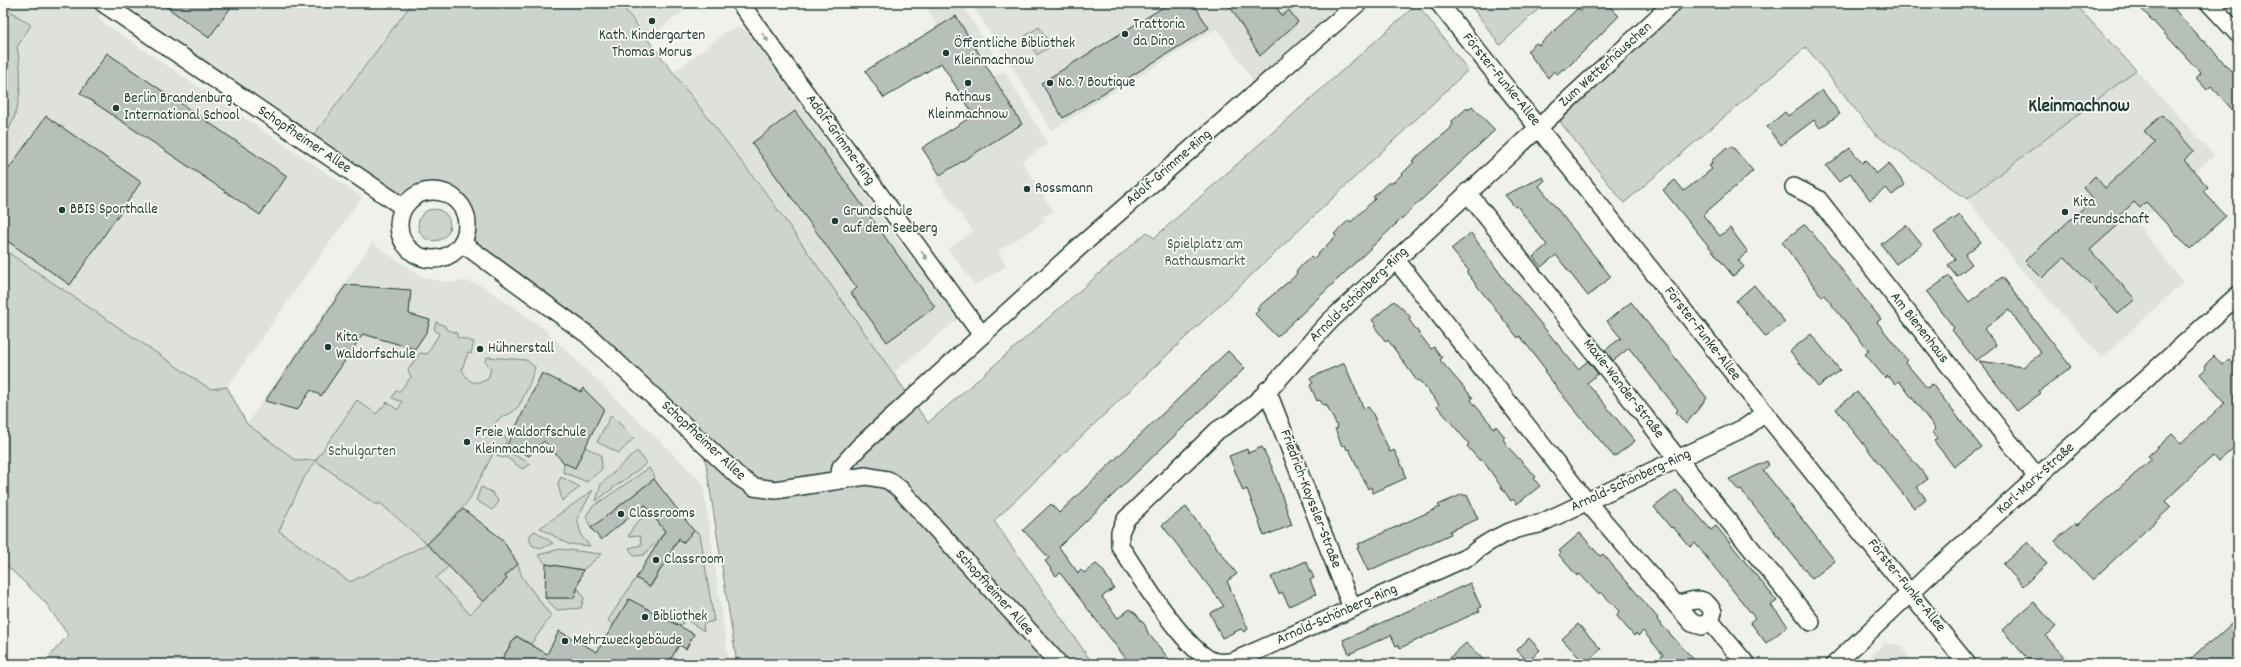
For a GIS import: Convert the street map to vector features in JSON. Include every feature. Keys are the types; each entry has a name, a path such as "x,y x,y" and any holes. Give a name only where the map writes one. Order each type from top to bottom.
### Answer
{"street":[{"name":"Adolf-Grimme-Ring","path":"839,480 841,467 847,459 982,335 1358,3"},
{"name":"Förster-Funke-Allee","path":"1439,3 1764,413 1911,592 1967,664"},
{"name":"Zum Wetterhäuschen","path":"1539,128 1673,3"},
{"path":"2209,3 2238,34"},
{"name":"Schopfheimer Allee","path":"105,4 403,207"},
{"name":"Adolf-Grimme-Ring","path":"741,4 982,335"},
{"name":"Arnold-Schönberg-Ring","path":"1539,128 1467,192 1331,320 1267,390 1232,422 1218,430 1126,519 1120,532 1120,546 1178,628 1207,659 1216,662 1234,661 1470,556 1480,547 1527,525 1539,524 1679,460 1750,425 1764,413"},
{"name":"Am Bienenhaus","path":"1794,187 1818,199 2037,478"},
{"path":"430,190 441,191 451,196 459,203 466,217 466,233 462,243 454,252 443,258 431,259 415,254 402,241 399,230 399,218 403,207 410,199 430,190"},
{"name":"Maxie-Wander-Straße","path":"1467,192 1679,460 1811,622"},
{"name":"Schopfheimer Allee","path":"462,243 588,335 739,477 754,487 774,490 866,476 888,480 900,489 1059,664"},
{"path":"1396,260 1586,502 1676,605 1700,599 1708,603 1713,612 1710,621 1746,664"},
{"name":"Karl-Marx-Straße","path":"1835,664 1911,592 2238,295"},
{"name":"Friedrich-Kayssler-Straße","path":"1267,390 1352,608"}],"shaded area":[{"name":"Berlin Brandenburg International School","path":"3,3 108,3 98,19 362,197 227,387 210,389 3,249"},
{"name":"Berlin Brandenburg International School","path":"123,3 412,3 313,136"},
{"name":"Kath. Kindergarten Thomas Morus","path":"620,3 694,3 648,38"},
{"path":"924,3 961,3 993,54 982,60 956,16 938,27"},
{"path":"971,3 1344,3 1254,82 1217,28 1052,130"},
{"name":"Grundschule auf dem Seeberg","path":"739,27 750,34 900,243 959,318 892,374 771,200 674,72 726,32"},
{"name":"Kita Freundschaft","path":"2136,70 2214,155 2138,225 2183,282 2102,358 2023,272 1967,199"},
{"path":"1004,71 1048,144 1022,161 1053,211 1043,217 1045,222 998,251 1007,266 975,285 948,249 973,231 935,179 1022,124 993,77"},
{"name":"Freie Waldorfschule Kleinmachnow","path":"372,243 416,273 429,279 448,282 466,281 481,285 541,326 703,483 729,664 463,664 279,531 304,478 316,461 297,461 247,424"},
{"path":"1885,643 1901,645 1914,664 1862,664"}],"green space":[{"name":"Spielplatz am Rathausmarkt","path":"412,3 620,3 771,200 928,423 1147,232 1154,238 1417,4 1468,70 994,521 1093,664 737,664 703,444 617,360 462,243 466,228 465,215 459,204 450,196 440,192 427,192 415,197 403,207 313,136"},
{"path":"1469,3 1545,3 1500,45"},
{"path":"1681,3 2074,3 2136,70 1967,199 1875,134 1806,47 1624,203 1561,123 1561,118"},
{"path":"3,6 31,25 17,47 20,72 19,96 14,118 3,141"},
{"path":"1039,27 1051,46 1037,55 1025,36"},
{"path":"431,209 437,209 447,216 450,225 449,231 443,238 437,241 431,241 421,234 418,228 418,222 425,212"},
{"name":"Schulgarten","path":"3,249 210,389 227,387 247,424 297,461 316,460 357,400 376,414 387,402 398,410 402,402 392,398 396,391 400,391 411,377 408,370 420,353 427,354 439,334 434,329 436,322 445,326 446,329 457,333 457,337 474,342 471,354 468,353 462,369 466,377 472,382 479,382 488,379 491,369 485,361 487,357 526,360 535,367 527,390 518,407 494,424 496,430 507,439 505,444 495,450 468,502 427,544 449,566 436,578 470,614 507,579 505,576 518,564 522,577 551,616 531,644 516,636 499,664 43,664 68,635 45,602 3,562","holes":["316,461 376,505 380,503 427,544 350,582 279,531 304,478"]},
{"path":"611,415 634,438 619,453 597,442"},
{"path":"585,447 601,455 602,469 587,482 563,472 564,463"},
{"path":"505,450 531,464 522,469 506,457 502,458 496,455"},
{"path":"637,451 647,463 596,501 601,484"},
{"path":"649,468 655,477 654,479 591,528 586,516 592,507"},
{"path":"561,477 580,487 562,501 558,483"},
{"path":"481,487 492,492 499,502 492,510 476,500"},
{"path":"593,490 577,519 582,537 590,546 568,544 540,528"},
{"path":"650,512 665,531 644,555 634,556 629,548 641,545 640,536 628,537 634,525"},
{"path":"535,531 553,543 542,548 533,546 529,540 531,534"},
{"path":"694,531 700,534 714,621 703,624 704,631 685,619 681,626 670,620 613,626 608,620 636,578 651,586 678,540 683,542"},
{"path":"560,549 602,554 583,570 546,564 538,555"},
{"path":"578,588 584,598 581,608 557,610 545,598 574,598"}],"building":[{"path":"161,3 234,3 209,38"},
{"path":"1170,3 1193,3 1209,28 1063,118 1041,83"},
{"path":"1228,3 1274,3 1282,16 1289,10 1298,22 1260,56"},
{"path":"1588,3 1606,3 1619,16 1565,70 1563,69 1557,74 1554,71 1548,78 1527,51 1536,43 1539,45 1578,8 1581,11"},
{"path":"2136,3 2169,3 2202,41 2204,40 2238,79 2238,116 2211,86 2207,90 2196,78 2201,73"},
{"path":"956,16 1022,124 940,175 922,148 974,115 941,63 884,98 865,71"},
{"path":"107,53 287,176 260,215 80,93"},
{"path":"1822,90 1840,114 1820,128 1814,120 1781,145 1767,127 1785,112 1788,116"},
{"path":"1472,106 1495,130 1277,337 1255,314 1259,310 1257,308 1294,277 1297,273 1296,272 1303,264 1311,257 1313,259 1336,236 1334,234 1349,220 1351,222 1375,199 1373,197 1389,182 1390,184 1395,181 1414,162 1412,161 1450,129 1453,124 1451,122 1467,108 1468,110"},
{"path":"795,111 935,307 887,342 851,293 857,288 752,143"},
{"path":"2162,115 2194,151 2184,160 2208,187 2203,191 2226,216 2190,249 2146,202 2140,208 2134,202 2114,221 2118,225 2090,250 2135,299 2118,314 2065,257 2042,278 2025,261 2093,199 2083,188 2095,176 2105,188 2155,142 2144,131"},
{"name":"BBIS Sporthalle","path":"46,116 141,182 70,285 3,238 3,177"},
{"path":"1732,146 1753,171 1703,215 1720,236 1730,228 1748,252 1738,260 1744,267 1733,276 1663,190 1675,180 1684,191 1712,169 1709,166 1712,163 1711,161 1727,147 1728,149"},
{"path":"1850,148 1862,163 1865,160 1876,174 1889,163 1905,185 1892,195 1886,188 1870,200 1850,173 1839,182 1826,166"},
{"path":"1543,177 1545,180 1539,186 1611,277 1588,296 1556,255 1541,267 1533,257 1547,245 1517,206 1515,207 1505,195"},
{"path":"1960,215 1981,242 1965,255 1972,264 1957,276 1948,265 1955,259 1934,232"},
{"path":"1805,224 1881,319 1877,322 1907,360 1905,362 1927,388 1932,384 1981,447 1954,467 1934,441 1937,438 1933,432 1936,429 1899,381 1895,384 1888,376 1885,378 1865,354 1869,351 1824,295 1822,297 1782,242"},
{"path":"1906,225 1922,245 1896,264 1881,244"},
{"path":"1471,233 1504,279 1578,369 1588,361 1598,374 1587,383 1635,441 1614,457 1568,402 1520,336 1518,338 1467,273 1469,271 1451,249"},
{"path":"1949,276 1969,302 2002,277 2071,367 2039,391 2041,393 2017,411 1979,361 2023,367 2041,353 2009,310 1984,329 1996,345 1976,361 1952,330 1954,328 1927,292"},
{"name":"Kita Waldorfschule","path":"346,285 411,290 409,314 430,320 427,331 415,349 363,334 321,396 311,390 297,410 265,401"},
{"path":"1754,285 1785,322 1766,337 1736,301"},
{"path":"1394,301 1411,318 1409,320 1431,349 1434,347 1442,358 1440,360 1473,398 1471,400 1494,428 1496,426 1505,437 1503,439 1508,447 1536,477 1534,479 1540,486 1517,504 1513,499 1511,501 1482,459 1480,461 1467,446 1469,444 1437,406 1439,404 1419,380 1417,381 1388,340 1386,342 1374,326 1376,325 1372,320"},
{"path":"1631,302 1707,398 1686,424 1676,412 1678,410 1629,348 1613,361 1605,350 1621,338 1607,321"},
{"path":"1811,334 1840,370 1818,387 1790,351"},
{"path":"1228,351 1245,368 1059,547 1078,573 1081,570 1084,573 1096,564 1102,569 1114,588 1102,597 1118,618 1130,609 1136,614 1145,625 1148,633 1173,664 1130,664 1060,573 1056,576 1045,561 1049,558 1023,530 1051,504 1059,513"},
{"path":"2214,356 2222,365 2229,359 2238,368 2238,444 2218,462 2213,456 2165,501 2171,507 2092,580 2055,541 2075,523 2077,525 2152,459 2148,456 2172,434 2181,443 2225,403 2200,374 2206,369 2204,366"},
{"path":"1344,363 1364,409 1368,407 1372,412 1390,452 1394,450 1405,472 1406,478 1373,493 1371,487 1368,489 1349,449 1347,450 1345,445 1342,446 1335,429 1338,428 1326,404 1323,405 1320,400 1317,401 1310,385 1313,383 1310,378"},
{"path":"542,373 581,392 583,388 604,409 575,468 564,463 544,441 529,456 507,445"},
{"path":"1857,392 1928,479 1917,487 1926,499 1914,508 1836,409"},
{"path":"1262,447 1272,467 1292,525 1264,536 1247,489 1243,491 1229,456 1247,449 1248,453"},
{"path":"1767,461 1769,465 1763,470 1835,561 1812,579 1741,490 1739,491 1729,479"},
{"path":"654,479 694,531 683,543 679,538 650,587 636,578 665,531 645,505 601,540 591,528"},
{"path":"1676,490 1711,530 1716,526 1777,601 1771,605 1788,626 1766,643 1750,622 1755,618 1695,543 1690,547 1673,527 1671,528 1654,507"},
{"path":"1463,494 1465,496 1467,495 1478,519 1450,531 1451,534 1368,571 1357,548 1360,547 1358,544 1440,507 1438,505"},
{"path":"1186,507 1237,574 1227,581 1248,629 1244,632 1241,629 1222,638 1210,613 1224,606 1162,525"},
{"path":"463,509 502,539 518,564 505,576 507,579 483,602 427,544"},
{"path":"1580,533 1600,556 1603,554 1658,618 1657,620 1698,664 1653,664 1663,655 1643,631 1638,636 1636,633 1634,636 1617,616 1619,611 1601,592 1598,594 1580,574 1577,576 1559,555 1561,553 1559,551"},
{"path":"2028,542 2047,564 2023,586 2003,564"},
{"path":"1306,561 1314,578 1310,580 1316,594 1289,606 1282,592 1279,594 1271,577"},
{"path":"546,564 583,570 574,598 545,598"},
{"path":"1470,583 1481,607 1478,609 1480,611 1400,648 1399,645 1396,646 1391,635 1349,654 1343,640"},
{"path":"629,599 694,634 686,649 679,645 668,664 499,664 516,636 547,654 559,631 597,652"},
{"path":"2034,602 2056,627 2046,636 2070,664 2032,664 2002,630"},
{"path":"2238,618 2238,664 2185,664 2208,643 2209,644"},
{"path":"1578,624 1601,649 1585,664 1562,639"},
{"path":"1529,638 1540,650 1528,662 1517,650"},
{"path":"1466,643 1488,664 1443,664"}],"place":[{"name":"Kath. Kindergarten Thomas Morus","path":"652,21"},
{"name":"Trattoria da Dino","path":"1125,34"},
{"name":"Öffentliche Bibliothek Kleinmachnow","path":"946,53"},
{"name":"Rathaus Kleinmachnow","path":"968,83"},
{"name":"No. 7 Boutique","path":"1050,83"},
{"name":"Berlin Brandenburg International School","path":"116,108"},
{"name":"Rossmann","path":"1027,189"},
{"name":"BBIS Sporthalle","path":"62,210"},
{"name":"Kita Freundschaft","path":"2065,212"},
{"name":"Grundschule auf dem Seeberg","path":"835,221"},
{"name":"Kita Waldorfschule","path":"328,347"},
{"name":"Hühnerstall","path":"480,349"},
{"name":"Freie Waldorfschule Kleinmachnow","path":"467,442"},
{"name":"Classrooms","path":"621,514"},
{"name":"Classroom","path":"656,560"},
{"name":"Bibliothek","path":"645,617"},
{"name":"Mehrzweckgebäude","path":"565,641"}],"district":[{"name":"Kleinmachnow","path":"2079,107"}]}
